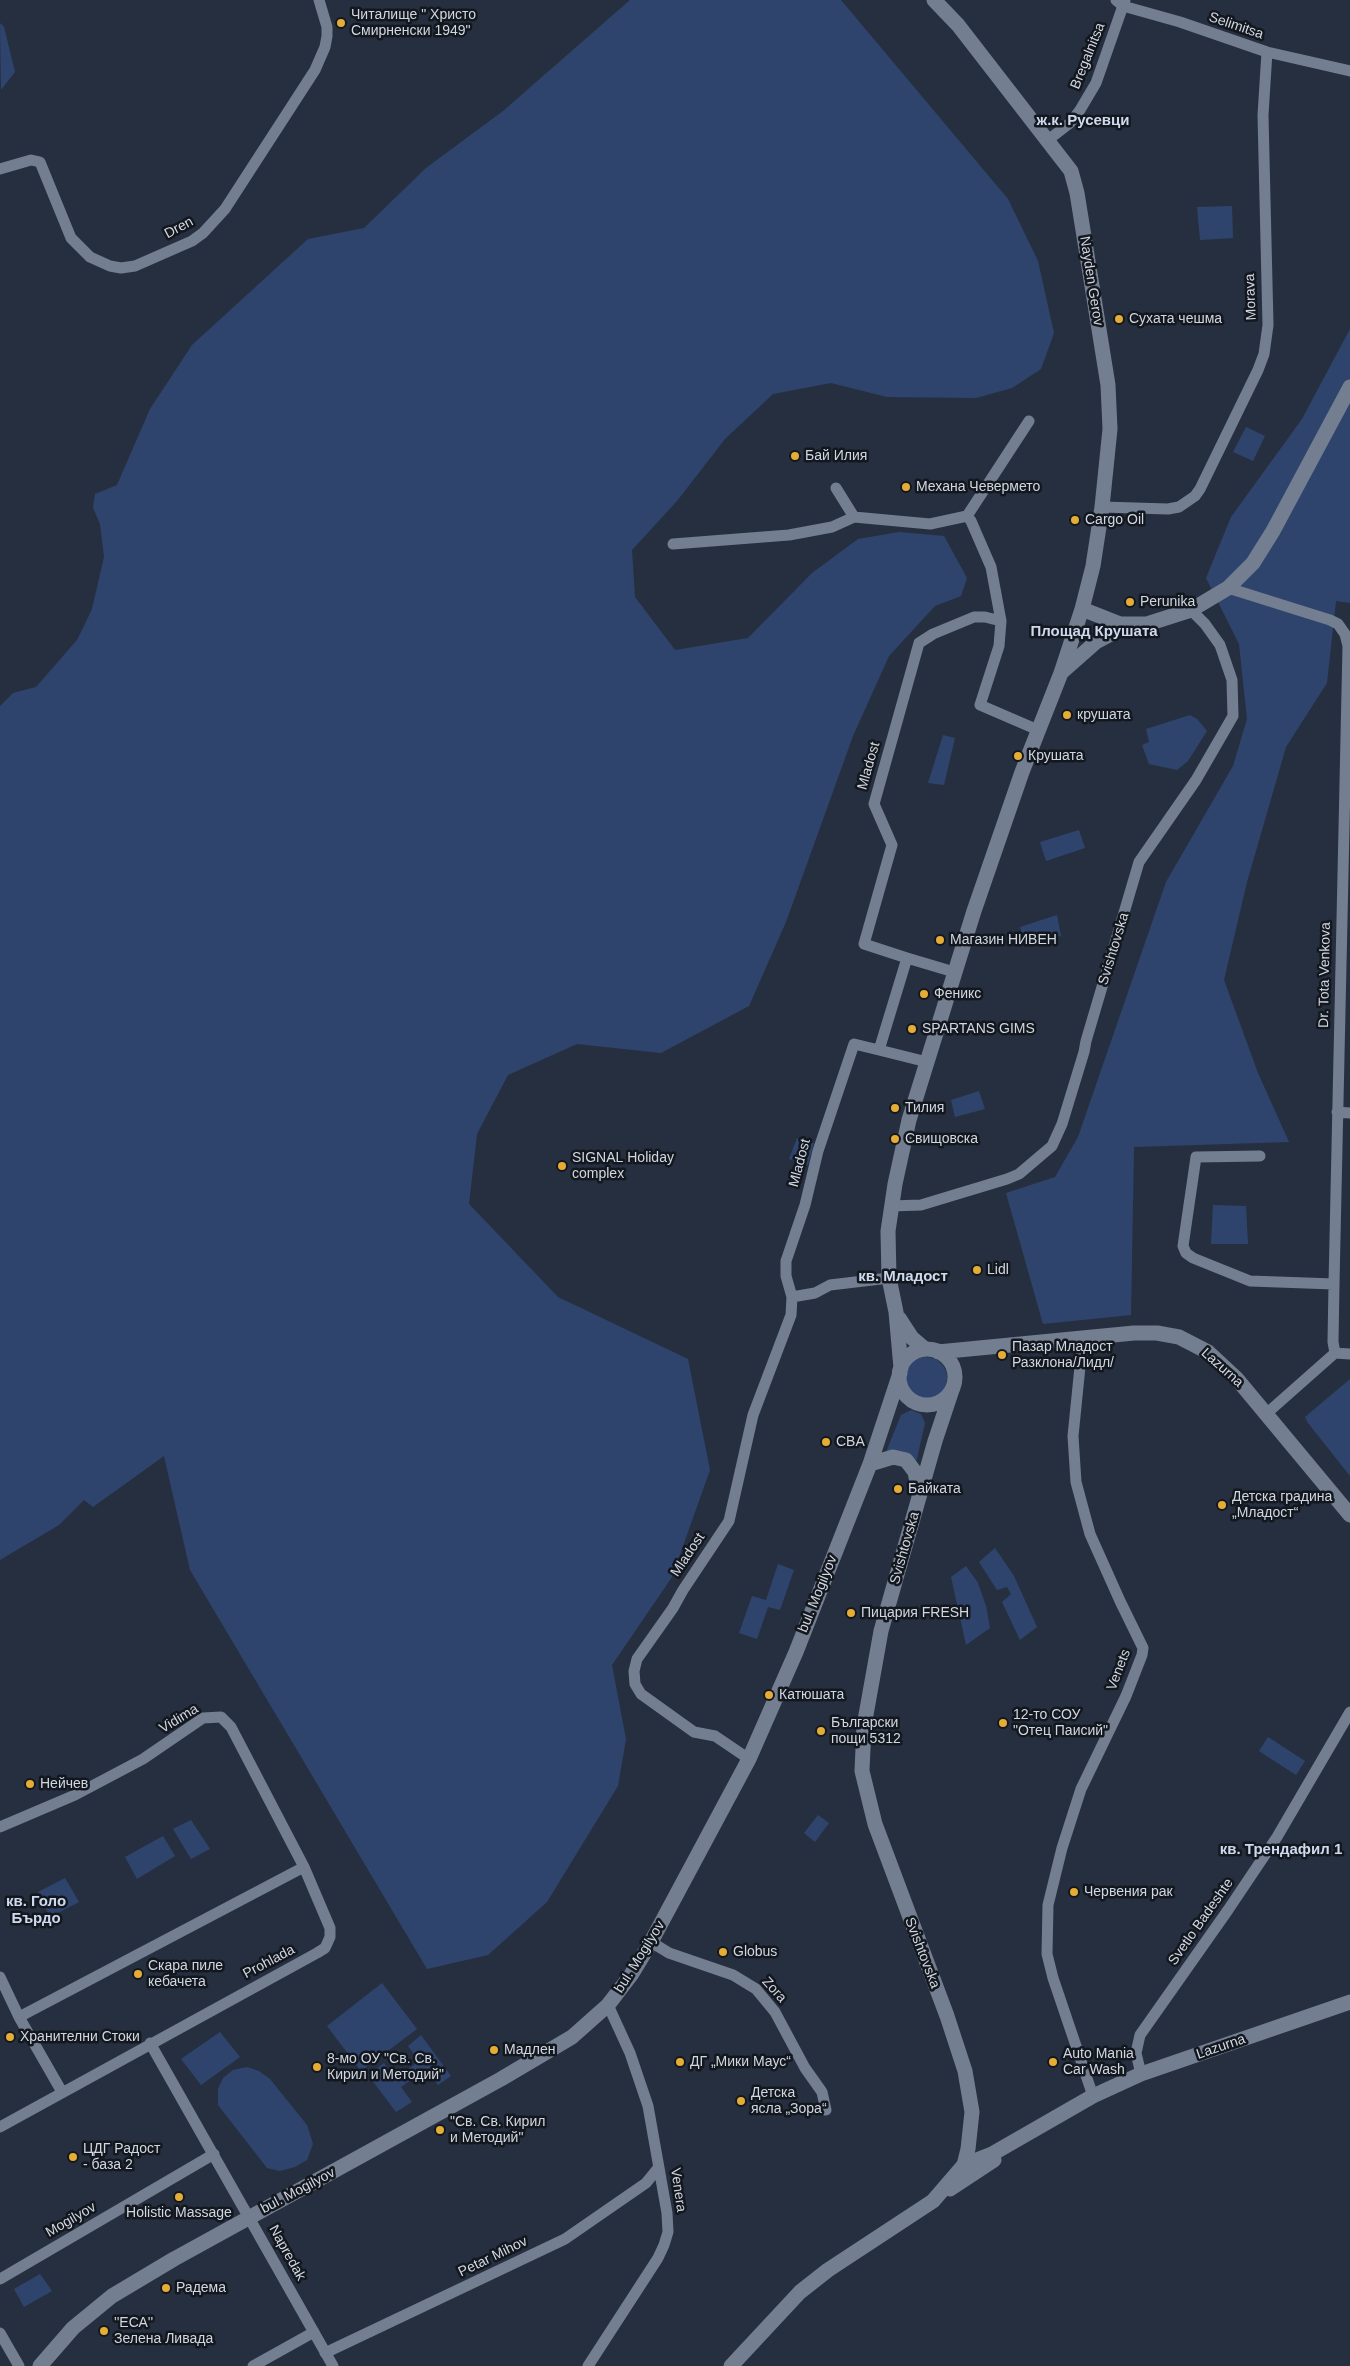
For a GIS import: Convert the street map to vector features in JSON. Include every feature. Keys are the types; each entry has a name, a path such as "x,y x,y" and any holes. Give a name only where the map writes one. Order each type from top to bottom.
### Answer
{"street":[{"name":"Dren","path":"0,169 31,160 40,162 71,238 90,256 110,266 121,268 135,266 192,241 203,234 219,217 315,70 325,47 327,27 319,0"},
{"name":"Nayden Gerov","path":"934,0 958,26 1048,140 1065,162 1075,181 1108,384 1110,429 1102,508 1082,609"},
{"name":"Bregalnitsa","path":"1048,140 1070,123 1096,83 1121,2"},
{"name":"Selimitsa","path":"1121,2 1267,52 1350,71"},
{"name":"Morava","path":"1102,508 1168,509 1179,507 1188,501 1200,489 1264,354 1268,325 1263,115 1267,52"},
{"path":"1061,673 1096,642 1126,626 1147,624 1191,610 1228,588 1253,563 1274,531 1350,387"},
{"path":"672,544 789,535 832,527 854,517 930,524 967,516 1029,420"},
{"path":"836,488 854,517"},
{"path":"967,516 991,567 1001,621 999,646 980,705 1038,730"},
{"name":"Dr. Tota Venkova","path":"1228,588 1317,615 1338,624 1345,634 1348,646 1349,689 1337,1112 1333,1342 1335,1353"},
{"path":"979,1349 961,1362 948,1395 940,1402 920,1403 902,1390 896,1312 889,1278 888,1231 892,1206 910,1120 954,972 1082,609 1126,626"},
{"name":"Svishtovska","path":"892,1206 921,1205 1007,1179 1019,1174 1052,1146 1062,1124 1139,862 1196,780 1233,716 1232,680 1220,645 1205,624 1191,610"},
{"name":"Mladost","path":"907,958 864,944 892,845 874,804 920,643 933,634 974,617 985,617 1001,621"},
{"path":"926,1062 879,1050 907,958 954,972"},
{"name":"Mladost","path":"749,1759 715,1736 694,1732 641,1694 634,1684 634,1671 637,1659 673,1608 729,1521 753,1415 791,1315 792,1297 786,1276 786,1261 805,1205 818,1151 854,1044 879,1050"},
{"path":"1337,1112 1350,1113"},
{"path":"1260,1156 1196,1157 1183,1246 1186,1253 1193,1258 1250,1281 1334,1284"},
{"path":"792,1297 815,1293 830,1285 889,1278"},
{"path":"896,1312 912,1338 951,1362 954,1383"},
{"name":"Lazurna","path":"931,1350 979,1349 1134,1333 1157,1333 1179,1337 1208,1352 1221,1363 1350,1515"},
{"name":"Venets","path":"1083,1337 1073,1436 1076,1482 1090,1534 1143,1648 1126,1696 1081,1789 1062,1848 1048,1905 1046,1947 1053,1978 1093,2096"},
{"path":"900,1370 912,1354 931,1350"},
{"path":"1266,1414 1335,1353 1350,1354"},
{"name":"bul. Mogilyov","path":"40,2366 73,2328 112,2296 174,2259 502,2080 572,2037 608,2005 631,1974 651,1942 749,1759 802,1635 870,1464 900,1370"},
{"name":"Svishtovska","path":"731,2366 800,2292 828,2270 933,2201 964,2164 972,2128 972,2112 965,2071 947,2016 875,1824 862,1771 864,1726 881,1631 935,1441 954,1383"},
{"name":"Svishtovska","path":"920,1403 932,1423 935,1441"},
{"name":"bul. Mogilyov","path":"883,1427 895,1412 920,1403"},
{"path":"870,1464 893,1457 906,1460 915,1472 920,1496"},
{"name":"Svetlo Badeshte","path":"1142,2074 1136,2053 1140,2035 1228,1910 1276,1837 1350,1712"},
{"name":"Vidima","path":"0,1827 75,1795 143,1760 203,1718 215,1716 221,1717 231,1727 304,1867"},
{"path":"20,2017 304,1867"},
{"name":"Prohlada","path":"0,2127 325,1948 330,1941 330,1928 304,1867"},
{"name":"Zora","path":"651,1942 669,1953 733,1975 756,1989 775,2012 806,2068 822,2092 826,2110"},
{"path":"0,1977 62,2092"},
{"name":"Lazurna","path":"1051,2122 1093,2096 1142,2074 1350,2002"},
{"name":"Venera","path":"588,2366 658,2258 668,2232 660,2167 648,2106 630,2053 608,2005"},
{"name":"Napredak","path":"150,2043 333,2366"},
{"path":"964,2164 992,2154 1051,2122"},
{"path":"933,2201 1051,2122"},
{"name":"Mogilyov","path":"0,2279 214,2154"},
{"name":"Petar Mihov","path":"325,2353 565,2239 646,2182 660,2167"},
{"path":"253,2366 314,2332"},
{"path":"0,2333 19,2366"}],"shaded area":[{"path":"630,0 841,0 1008,199 1038,261 1054,333 1041,369 1012,388 976,398 887,397 831,383 773,394 725,439 677,501 632,550 635,597 675,650 748,638 812,573 858,539 899,532 944,536 967,578 961,596 935,606 889,656 853,736 786,922 749,1006 661,1053 577,1044 508,1075 477,1134 469,1204 558,1297 688,1359 710,1470 672,1577 612,1665 626,1739 618,1786 547,1902 488,1955 427,1969 190,1570 164,1456 93,1507 84,1500 59,1525 0,1560 0,706 13,693 36,687 77,640 92,609 104,557 100,524 93,508 95,494 117,485 150,409 192,345 308,239 364,228 426,168 503,111"},
{"path":"0,23 4,27 15,72 1,90"},
{"path":"1232,206 1233,238 1200,240 1197,207"},
{"path":"1350,329 1350,603 1336,601 1327,683 1286,747 1247,882 1224,980 1258,1073 1289,1142 1134,1147 1131,1315 1043,1324 1006,1193 1055,1177 1078,1137 1166,882 1233,766 1247,719 1239,644 1206,578 1231,517 1302,419"},
{"path":"1246,427 1265,436 1253,461 1233,452"},
{"path":"1190,715 1197,719 1207,731 1188,761 1177,770 1149,764 1142,745 1149,742 1146,729"},
{"path":"943,735 955,738 944,785 928,783"},
{"path":"1079,830 1085,848 1046,861 1040,842"},
{"path":"1057,915 1061,936 1025,945 1020,927"},
{"path":"979,1091 985,1109 955,1117 951,1100"},
{"path":"797,1138 814,1143 808,1165 789,1159"},
{"path":"1213,1205 1246,1206 1248,1244 1211,1244"},
{"path":"926,1357 941,1363 947,1378 941,1393 926,1399 911,1393 905,1378 911,1363"},
{"path":"1350,1379 1350,1476 1305,1417"},
{"path":"911,1410 921,1414 925,1423 916,1463 886,1452 901,1415"},
{"path":"995,1548 1014,1576 1037,1627 1020,1640 1002,1602 1011,1594 1007,1587 997,1590 979,1562"},
{"path":"778,1564 794,1570 780,1610 768,1607 757,1639 739,1633 752,1596 766,1600"},
{"path":"966,1566 978,1583 986,1606 990,1628 966,1645 951,1577"},
{"path":"1268,1737 1305,1761 1296,1775 1259,1751"},
{"path":"818,1815 829,1823 815,1842 804,1833"},
{"path":"191,1820 210,1849 191,1859 173,1829"},
{"path":"163,1836 175,1856 137,1879 125,1857"},
{"path":"65,1878 79,1902 50,1917 38,1892"},
{"path":"382,1983 417,2029 361,2071 327,2026"},
{"path":"220,2032 240,2057 201,2085 181,2059"},
{"path":"421,2035 451,2076 438,2085 426,2069 401,2087 412,2102 396,2112 368,2075 384,2063 395,2079 419,2061 408,2046"},
{"path":"247,2067 259,2071 270,2079 307,2125 313,2144 307,2160 295,2167 280,2171 267,2168 218,2105 218,2089 223,2078 233,2070"},
{"path":"40,2274 52,2291 24,2307 14,2289"}],"place":[{"name":"Читалище \" Христо Смирненски 1949\"","path":"341,23"},
{"name":"Сухата чешма","path":"1119,319"},
{"name":"Бай Илия","path":"795,456"},
{"name":"Механа Чевермето","path":"906,487"},
{"name":"Cargo Oil","path":"1075,520"},
{"name":"Perunika","path":"1130,602"},
{"name":"крушата","path":"1067,715"},
{"name":"Крушата","path":"1018,756"},
{"name":"Магазин НИВЕН","path":"940,940"},
{"name":"Феникс","path":"924,994"},
{"name":"SPARTANS GIMS","path":"912,1029"},
{"name":"Тилия","path":"895,1108"},
{"name":"Свищовска","path":"895,1139"},
{"name":"SIGNAL Holiday complex","path":"562,1166"},
{"name":"Lidl","path":"977,1270"},
{"name":"Пазар Младост Разклона/Лидл/","path":"1002,1355"},
{"name":"CBA","path":"826,1442"},
{"name":"Байката","path":"898,1489"},
{"name":"Детска градина „Младост“","path":"1222,1505"},
{"name":"Пицария FRESH","path":"851,1613"},
{"name":"Катюшата","path":"769,1695"},
{"name":"12-то СОУ \"Отец Паисий\"","path":"1003,1723"},
{"name":"Български пощи 5312","path":"821,1731"},
{"name":"Нейчев","path":"30,1784"},
{"name":"Червения рак","path":"1074,1892"},
{"name":"Globus","path":"723,1952"},
{"name":"Скара пиле кебачета","path":"138,1974"},
{"name":"Хранителни Стоки","path":"10,2037"},
{"name":"Мадлен","path":"494,2050"},
{"name":"ДГ „Мики Маус“","path":"680,2062"},
{"name":"Auto Mania Car Wash","path":"1053,2062"},
{"name":"8-мо ОУ \"Св. Св. Кирил и Методий\"","path":"317,2067"},
{"name":"Детска ясла „Зора“","path":"741,2101"},
{"name":"\"Св. Св. Кирил и Методий\"","path":"440,2130"},
{"name":"ЦДГ Радост - база 2","path":"73,2157"},
{"name":"Holistic Massage","path":"179,2197"},
{"name":"Радема","path":"166,2288"},
{"name":"''ЕСА'' Зелена Ливада","path":"104,2331"}],"district":[{"name":"ж.к. Русевци","path":"1083,121"},
{"name":"Площад Крушата","path":"1094,632"},
{"name":"кв. Младост","path":"903,1277"},
{"name":"кв. Трендафил 1","path":"1281,1850"},
{"name":"кв. Голо Бърдо","path":"36,1910"}]}
